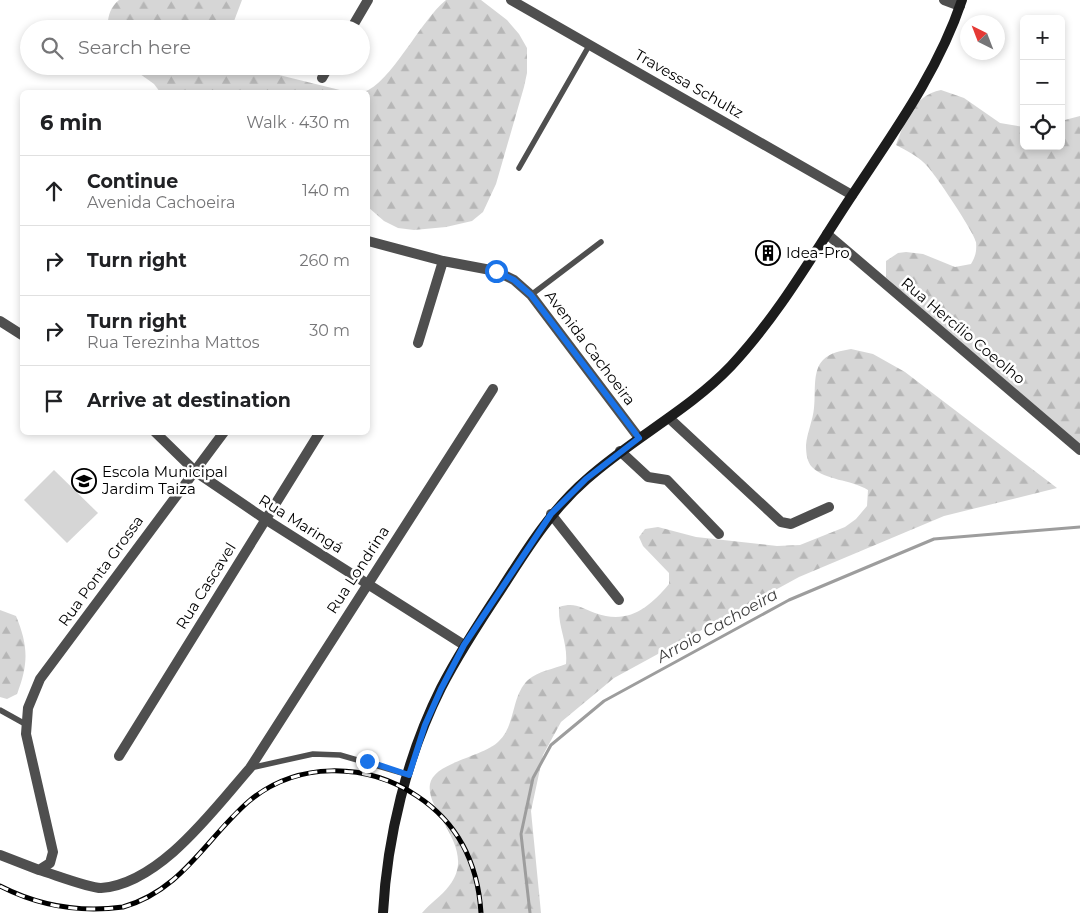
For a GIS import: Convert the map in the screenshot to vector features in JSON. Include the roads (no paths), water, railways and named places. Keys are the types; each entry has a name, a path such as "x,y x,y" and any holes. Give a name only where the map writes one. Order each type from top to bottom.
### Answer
{"main road":[{"path":"383,913 384,886 393,834 409,775 425,725 464,645 551,514 586,479 639,438 669,418 730,367 768,323 898,128 943,51 961,3"}],"street":[{"path":"356,20 368,0"},
{"name":"Travessa Schultz","path":"511,0 524,3 590,44 852,195"},
{"path":"944,0 961,3"},
{"name":"Rua Hercílio Coeolho","path":"827,234 1080,450"},
{"name":"Avenida Cachoeira","path":"370,242 443,262 496,271 514,280 531,295 639,438"},
{"path":"418,343 443,262"},
{"path":"0,321 20,334"},
{"name":"Rua Londrina","path":"0,855 39,870 100,888 133,880 171,854 250,768 493,389"},
{"path":"669,418 781,522 791,524 829,507"},
{"name":"Rua Maringá","path":"159,435 196,472 265,519 464,645"},
{"name":"Rua Ponta Grossa","path":"39,870 50,863 52,852 26,734 28,708 40,679 222,435"},
{"name":"Rua Cascavel","path":"119,756 318,435"},
{"path":"620,452 648,477 667,480 719,534"},
{"path":"551,514 619,600"}],"lane":[{"path":"519,168 590,44"},
{"path":"531,295 601,242"},
{"path":"0,710 27,725"},
{"path":"250,768 312,754 340,755 409,775"}],"waterway":[{"name":"Arroio Cachoeira","path":"530,913 521,834 533,778 551,745 604,701 789,600 934,539 1080,527"}],"railway":[{"path":"0,886 29,899 60,906 91,909 123,907 144,899 161,889 177,876 248,802 267,789 287,779 309,773 331,771 354,772 376,777 397,785 417,796 444,819 463,846 470,862 476,878 481,913"}],"place":[{"name":"Idea-Pro","path":"768,253"},
{"name":"Escola Municipal Jardim Taiza","path":"84,481"}]}
